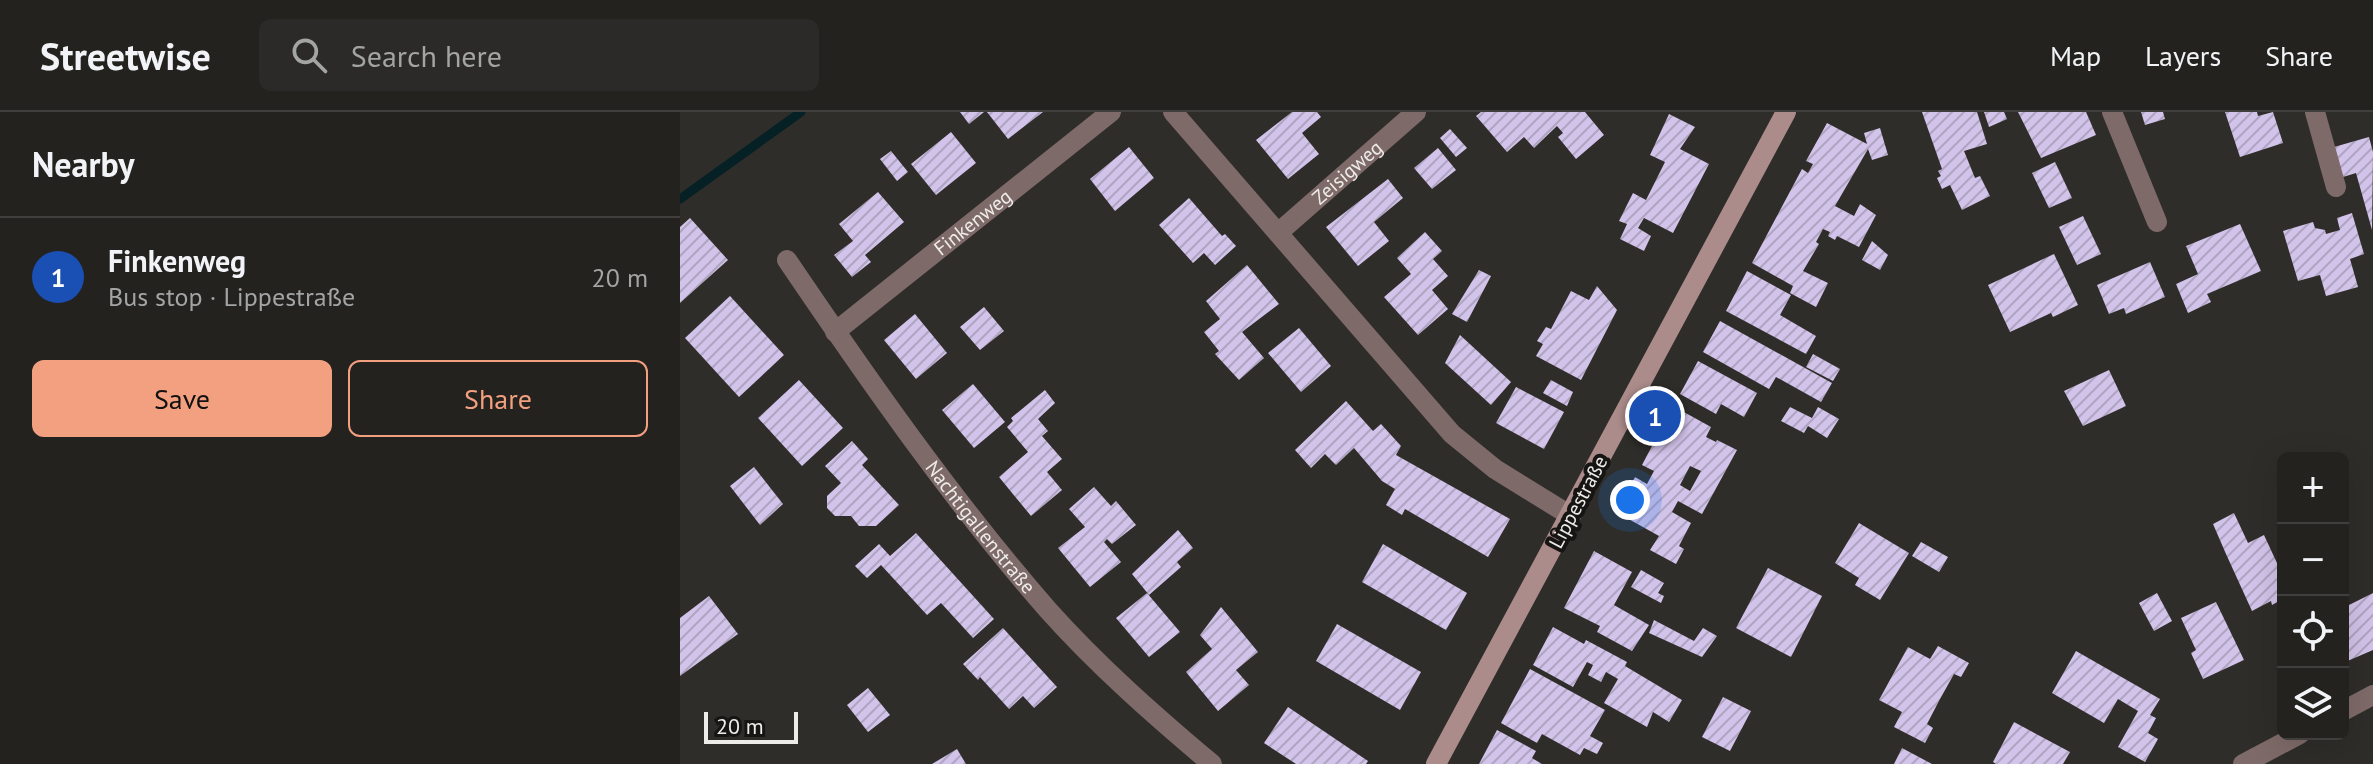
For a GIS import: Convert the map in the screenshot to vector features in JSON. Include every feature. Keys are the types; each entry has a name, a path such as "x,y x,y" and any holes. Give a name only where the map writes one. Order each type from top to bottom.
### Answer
{"main road":[{"name":"Lippestraße","path":"1436,764 1786,112"}],"street":[{"name":"Finkenweg","path":"835,332 1111,112"},
{"path":"1173,112 1452,434 1495,469 1571,516"},
{"name":"Zeisigweg","path":"1278,233 1416,112"},
{"path":"2112,112 2157,222"},
{"path":"2315,112 2336,187"},
{"name":"Nachtigallenstraße","path":"787,260 963,509 1050,612 1145,708 1212,764"},
{"path":"2349,708 2373,695"},
{"path":"2243,764 2289,740"}],"building":[{"path":"960,112 984,112 969,124"},
{"path":"987,112 1043,112 1008,139"},
{"path":"1292,112 1317,112 1321,117 1302,133 1319,154 1288,179 1256,140"},
{"path":"1481,112 1585,112 1604,135 1576,159 1558,137 1563,133 1557,126 1534,148 1524,137 1507,152 1476,116"},
{"path":"1922,112 1977,112 1987,144 1964,151 1975,178 1980,176 1990,196 1962,210 1950,185 1942,189 1937,178 1941,176 1938,171 1942,169"},
{"path":"1984,112 2004,112 2007,119 1989,127"},
{"path":"2018,112 2086,112 2096,135 2041,158"},
{"path":"2141,112 2163,112 2165,119 2145,125"},
{"path":"2225,112 2257,112 2258,116 2273,112 2283,143 2240,157"},
{"path":"1669,114 1695,127 1680,149 1709,164 1673,233 1644,218 1638,228 1651,236 1644,251 1620,239 1627,224 1619,221 1633,193 1646,200 1665,162 1650,155"},
{"path":"1827,123 1867,144 1864,133 1880,128 1888,155 1872,160 1868,149 1835,206 1854,216 1860,204 1876,215 1859,247 1837,236 1835,240 1828,236 1830,232 1823,229 1816,242 1819,244 1803,271 1828,283 1816,307 1790,293 1793,286 1752,263 1802,169 1808,173 1813,164 1806,161"},
{"path":"1450,129 1467,148 1456,157 1440,138"},
{"path":"951,132 976,163 936,195 911,164"},
{"path":"2369,137 2373,152 2372,230 2356,173 2343,177 2334,147"},
{"path":"1129,147 1154,178 1115,211 1090,179"},
{"path":"1438,148 1456,170 1432,189 1414,168"},
{"path":"891,151 908,172 897,181 880,159"},
{"path":"2055,162 2072,198 2049,208 2032,173"},
{"path":"1388,179 1403,198 1374,222 1389,241 1358,266 1326,227"},
{"path":"878,192 904,222 865,255 871,262 852,277 834,255 853,241 839,224"},
{"path":"1189,198 1222,236 1225,234 1236,246 1215,265 1204,253 1193,263 1159,225"},
{"path":"2352,213 2364,254 2350,259 2358,287 2326,296 2320,275 2298,281 2283,231 2313,222 2315,228 2325,230 2326,234 2340,230 2337,218"},
{"path":"2083,216 2101,254 2077,265 2059,227"},
{"path":"690,218 728,260 680,303 680,227"},
{"path":"2240,224 2261,271 2207,294 2211,302 2188,313 2176,284 2198,274 2186,246"},
{"path":"1425,232 1442,251 1433,259 1448,276 1432,290 1448,309 1418,335 1384,297 1411,274 1397,258"},
{"path":"1872,241 1888,255 1880,270 1862,260"},
{"path":"2054,254 2078,305 2053,317 2051,313 2010,332 1988,285"},
{"path":"2150,262 2165,297 2126,314 2124,308 2109,314 2097,285"},
{"path":"1247,265 1279,304 1242,332 1264,358 1239,380 1215,354 1219,351 1204,332 1220,319 1206,301"},
{"path":"1479,270 1491,276 1467,322 1452,314"},
{"path":"1747,271 1791,295 1780,315 1816,336 1806,354 1726,311"},
{"path":"1597,286 1617,310 1581,380 1536,356 1543,344 1537,341 1546,327 1551,329 1571,291 1589,300"},
{"path":"730,296 784,355 739,397 685,338"},
{"path":"984,307 1004,331 980,350 960,327"},
{"path":"915,314 947,353 916,379 884,340"},
{"path":"1720,321 1832,383 1821,402 1776,377 1769,389 1703,352"},
{"path":"1299,328 1331,366 1301,392 1268,353"},
{"path":"1460,335 1511,382 1491,405 1445,363"},
{"path":"1813,354 1840,369 1833,381 1806,367"},
{"path":"1698,361 1757,393 1744,417 1721,404 1716,414 1680,394"},
{"path":"2109,370 2126,406 2083,426 2064,391"},
{"path":"799,380 843,428 802,466 758,418"},
{"path":"1551,380 1573,392 1567,406 1543,393"},
{"path":"973,384 1005,422 974,448 942,410"},
{"path":"1516,387 1564,412 1544,449 1496,423"},
{"path":"1045,390 1055,403 1038,419 1048,431 1042,436 1062,459 1047,472 1062,490 1031,516 999,477 1028,452 1007,427 1013,421 1011,418"},
{"path":"1346,401 1373,431 1381,424 1401,446 1396,455 1510,519 1488,557 1405,509 1402,515 1386,505 1395,489 1382,481 1354,448 1336,465 1325,454 1311,468 1295,450"},
{"path":"1673,406 1711,427 1706,437 1737,450 1702,514 1678,501 1672,512 1691,523 1679,546 1684,549 1676,564 1650,550 1659,536 1616,512 1635,477 1647,484 1654,471 1642,465","holes":["1690,466 1701,471 1690,491 1680,485"]},
{"path":"1790,407 1812,418 1818,407 1839,419 1827,438 1808,426 1804,433 1781,421"},
{"path":"852,441 868,459 862,465 899,505 876,526 859,526 851,516 835,516 827,508 827,496 841,483 825,466"},
{"path":"754,467 783,504 760,525 730,486"},
{"path":"1094,487 1111,506 1116,501 1136,525 1112,544 1107,539 1104,542 1121,562 1090,587 1058,548 1085,527 1069,509"},
{"path":"2234,513 2248,543 2264,535 2277,563 2277,602 2272,605 2271,601 2252,611 2213,524"},
{"path":"1859,523 1909,553 1880,600 1855,585 1859,578 1835,563"},
{"path":"1178,530 1193,548 1177,562 1181,567 1149,595 1132,574"},
{"path":"916,533 994,619 973,638 941,603 927,615 881,565 867,578 855,566 879,544 890,556"},
{"path":"1921,542 1948,557 1939,572 1912,556"},
{"path":"1383,544 1467,593 1446,630 1362,582"},
{"path":"1594,551 1632,572 1614,605 1649,625 1632,651 1597,632 1600,626 1564,608"},
{"path":"1768,568 1822,596 1791,657 1736,628"},
{"path":"1641,570 1664,583 1658,593 1664,596 1661,603 1631,587"},
{"path":"1147,593 1180,632 1149,657 1116,618"},
{"path":"2157,593 2172,621 2154,631 2139,603"},
{"path":"2373,593 2373,650 2349,660 2349,605"},
{"path":"709,596 738,634 680,676 680,618"},
{"path":"2216,602 2244,660 2203,679 2191,653 2196,650 2181,618"},
{"path":"1221,607 1258,652 1236,670 1249,685 1218,711 1186,672 1212,649 1200,635"},
{"path":"1654,620 1694,641 1703,628 1717,636 1702,657 1649,633"},
{"path":"1337,624 1421,672 1400,710 1316,661"},
{"path":"1553,627 1627,662 1625,666 1682,700 1669,722 1653,712 1647,727 1604,703 1618,679 1606,672 1601,682 1588,675 1593,665 1587,662 1573,687 1533,665"},
{"path":"1003,628 1057,687 1034,708 1023,696 1009,709 980,677 978,680 963,664"},
{"path":"1938,646 1969,663 1961,677 1954,674 1940,699 1927,724 1933,728 1925,743 1894,727 1902,712 1879,700 1908,647 1930,659"},
{"path":"2076,651 2160,699 2150,715 2156,718 2148,733 2158,739 2145,762 2118,747 2138,711 2118,699 2104,723 2052,693"},
{"path":"1530,669 1605,710 1590,736 1603,743 1597,754 1584,748 1580,755 1542,734 1537,743 1501,723"},
{"path":"868,688 890,715 868,732 847,705"},
{"path":"1723,697 1751,711 1730,751 1702,737"},
{"path":"1288,707 1368,761 1366,764 1296,764 1264,743"},
{"path":"2014,722 2070,752 2063,764 1993,762"},
{"path":"1497,730 1536,751 1532,758 1542,764 1479,764"},
{"path":"1902,748 1932,764 1894,764"},
{"path":"957,749 966,764 932,764"}],"waterway":[{"path":"680,199 801,112"}],"place":[{"name":"Finkenweg","path":"1655,416"}]}
